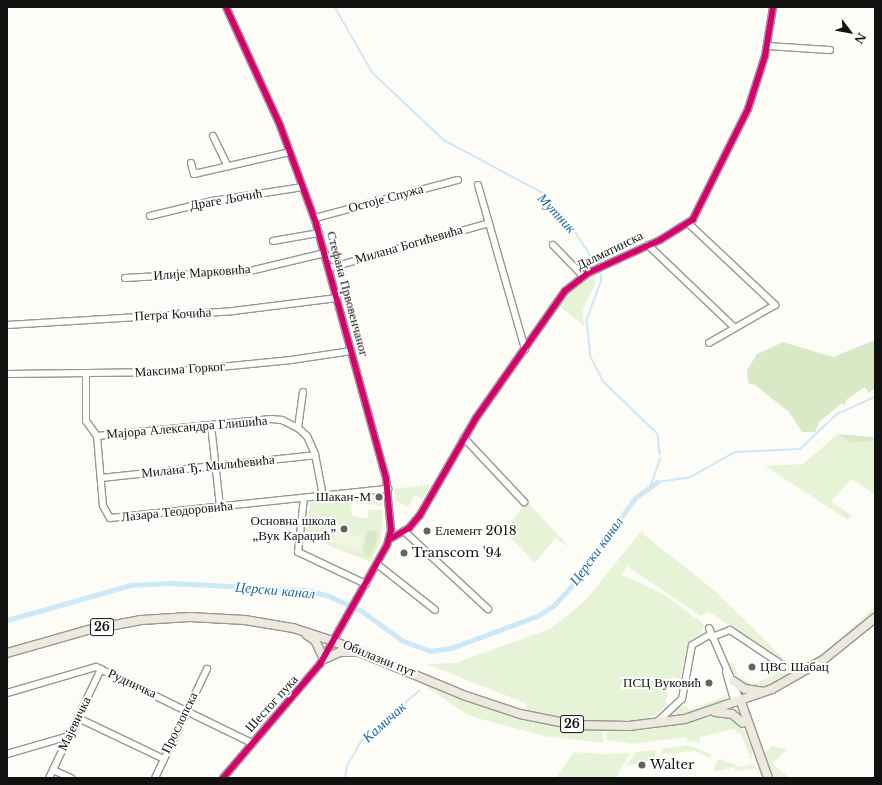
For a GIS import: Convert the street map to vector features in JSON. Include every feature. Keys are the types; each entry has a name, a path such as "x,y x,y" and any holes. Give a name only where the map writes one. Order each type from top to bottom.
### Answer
{"main road":[{"name":"Обилазни пут","path":"7,653 92,629 160,618 234,619 301,630 334,641 466,696 520,714 586,726 653,725 704,713 766,692 823,660 875,618"},
{"path":"301,630 315,640 324,659 340,652 360,652"},
{"path":"733,681 749,690 766,692"},
{"path":"738,702 743,723"},
{"path":"738,702 768,778"},
{"path":"704,713 728,713 743,723 750,732"}],"street":[{"name":"Стефана Првовенчаног","path":"226,7 290,152 315,218 388,489 390,539 346,618"},
{"name":"Далматинска","path":"390,539 404,531 420,515 464,438 554,304 583,276 648,245 688,223 708,192 748,109 767,46 773,7"},
{"path":"767,46 830,50"},
{"path":"213,136 228,167"},
{"path":"191,163 194,174 290,152"},
{"name":"Остоје Спужа","path":"315,218 458,180"},
{"path":"478,185 525,349"},
{"name":"Драге Љочић","path":"150,216 212,201 303,187"},
{"name":"Милана Богићевића","path":"329,268 489,223"},
{"path":"688,223 775,305 709,343"},
{"path":"273,241 319,233"},
{"name":"Далматинска","path":"553,245 583,276"},
{"name":"Далматинска","path":"648,245 735,328"},
{"name":"Илије Марковића","path":"125,278 250,271 325,253"},
{"name":"Петра Кочића","path":"7,325 233,311 337,298"},
{"name":"Максима Горког","path":"7,374 86,374 228,367 351,351"},
{"path":"86,374 86,421 97,436"},
{"path":"303,392 298,428 307,436 315,455 323,496"},
{"name":"Мајора Александра Глишића","path":"97,436 278,420 298,428"},
{"path":"211,425 220,507"},
{"name":"Лазара Теодоровића","path":"97,436 103,506 110,518 388,489"},
{"path":"464,438 524,502"},
{"name":"Милана Ђ. Милићевића","path":"101,478 215,467 315,455"},
{"path":"304,498 298,552 366,584"},
{"path":"404,531 488,609"},
{"path":"377,564 435,610"},
{"name":"Шестог пука","path":"223,778 305,684 324,659 346,618"},
{"path":"653,725 682,699 692,646 711,633 730,630 778,662"},
{"path":"711,633 738,702"},
{"name":"Рудничка","path":"7,693 91,666 101,669 186,709 252,743"},
{"name":"Мајевичка","path":"49,778 101,669"},
{"name":"Прослопска","path":"155,778 186,709 207,669"},
{"path":"726,670 733,681 738,702"},
{"path":"78,718 164,758"},
{"path":"7,754 69,736"},
{"path":"53,770 71,778"}],"green space":[{"path":"594,273 595,285 583,309 584,326 557,304 574,285"},
{"path":"875,340 875,388 869,393 865,387 846,400 845,406 842,403 820,421 815,432 802,432 789,412 755,385 748,383 747,370 757,354 783,342 833,357"},
{"path":"838,434 851,443 875,441 875,495 852,479 831,501 852,516 848,520 765,466 803,464"},
{"path":"838,434 875,437 875,441 851,443"},
{"path":"432,484 422,499 415,495 408,507 396,501 394,489"},
{"name":"Основна школа „Вук Караџић”","path":"382,494 376,495 377,499 382,499 383,506 354,502 351,508 353,516 364,518 368,518 368,510 383,510 381,539 371,562 304,536 311,501"},
{"path":"526,501 570,547 555,538 535,563 505,532"},
{"path":"338,529 364,538 359,551 333,542"},
{"path":"643,529 643,534 715,591 792,667 822,654 875,607 875,614 832,651 773,683 755,688 738,680 728,663 737,662 733,664 739,677 742,676 751,685 775,675 781,660 709,612 701,616 627,566 622,575 662,593 704,624 702,633 688,642 680,679 671,677 665,706 656,715 635,724 583,723 529,713 525,703 427,664 456,663 552,628 586,600"},
{"path":"373,530 377,532 376,544 370,556 366,557 363,549 367,533"},
{"path":"418,681 542,723 602,730 604,743 544,736 477,718 465,713"},
{"path":"728,695 725,702 674,718 663,718 674,708 687,705 689,710"},
{"path":"722,714 743,729 752,750 752,759 747,758 750,757 740,732 737,733 735,729 700,737 700,743 687,741 686,737 632,744 606,740 607,731 653,729"},
{"path":"688,745 711,754 712,759 695,751 662,754 662,749"},
{"path":"772,746 787,749 772,764 790,778 772,778 763,755"},
{"path":"655,750 656,759 626,766 636,752"},
{"path":"574,752 602,754 630,753 616,778 556,778"},
{"path":"721,759 740,767 754,764 762,778 755,768 735,771 735,767 713,772 717,761"}],"waterway":[{"name":"Мутник","path":"335,7 373,73 444,140 543,193 569,222 598,267"},
{"name":"Мутник","path":"600,270 602,280 587,320 591,357 603,381 658,434 660,454"},
{"path":"657,482 691,477 735,452 800,449 837,414 875,397"},
{"name":"Мутник","path":"650,487 660,459"},
{"name":"Церски канал","path":"7,620 131,585 171,583 308,590 329,596 363,612 403,641 430,651 451,648 537,616 553,606 571,587 635,498 657,482"},
{"name":"Камичак","path":"345,778 347,766 363,738 419,691"}],"cycle path":[{"path":"223,778 320,664 387,545 391,530 386,478 316,223 280,125 226,7"},
{"path":"390,539 409,528 420,515 476,418 565,291 588,273 660,240 693,219 748,109 765,56 773,7"}],"place":[{"name":"Шакан-М","path":"379,497"},
{"name":"Основна школа „Вук Караџић”","path":"344,529"},
{"name":"Елемент 2018","path":"427,531"},
{"name":"Transcom '94","path":"404,553"},
{"name":"ЦВС Шабац","path":"752,667"},
{"name":"ПСЦ Вуковић","path":"709,683"},
{"name":"Walter","path":"642,765"}]}
